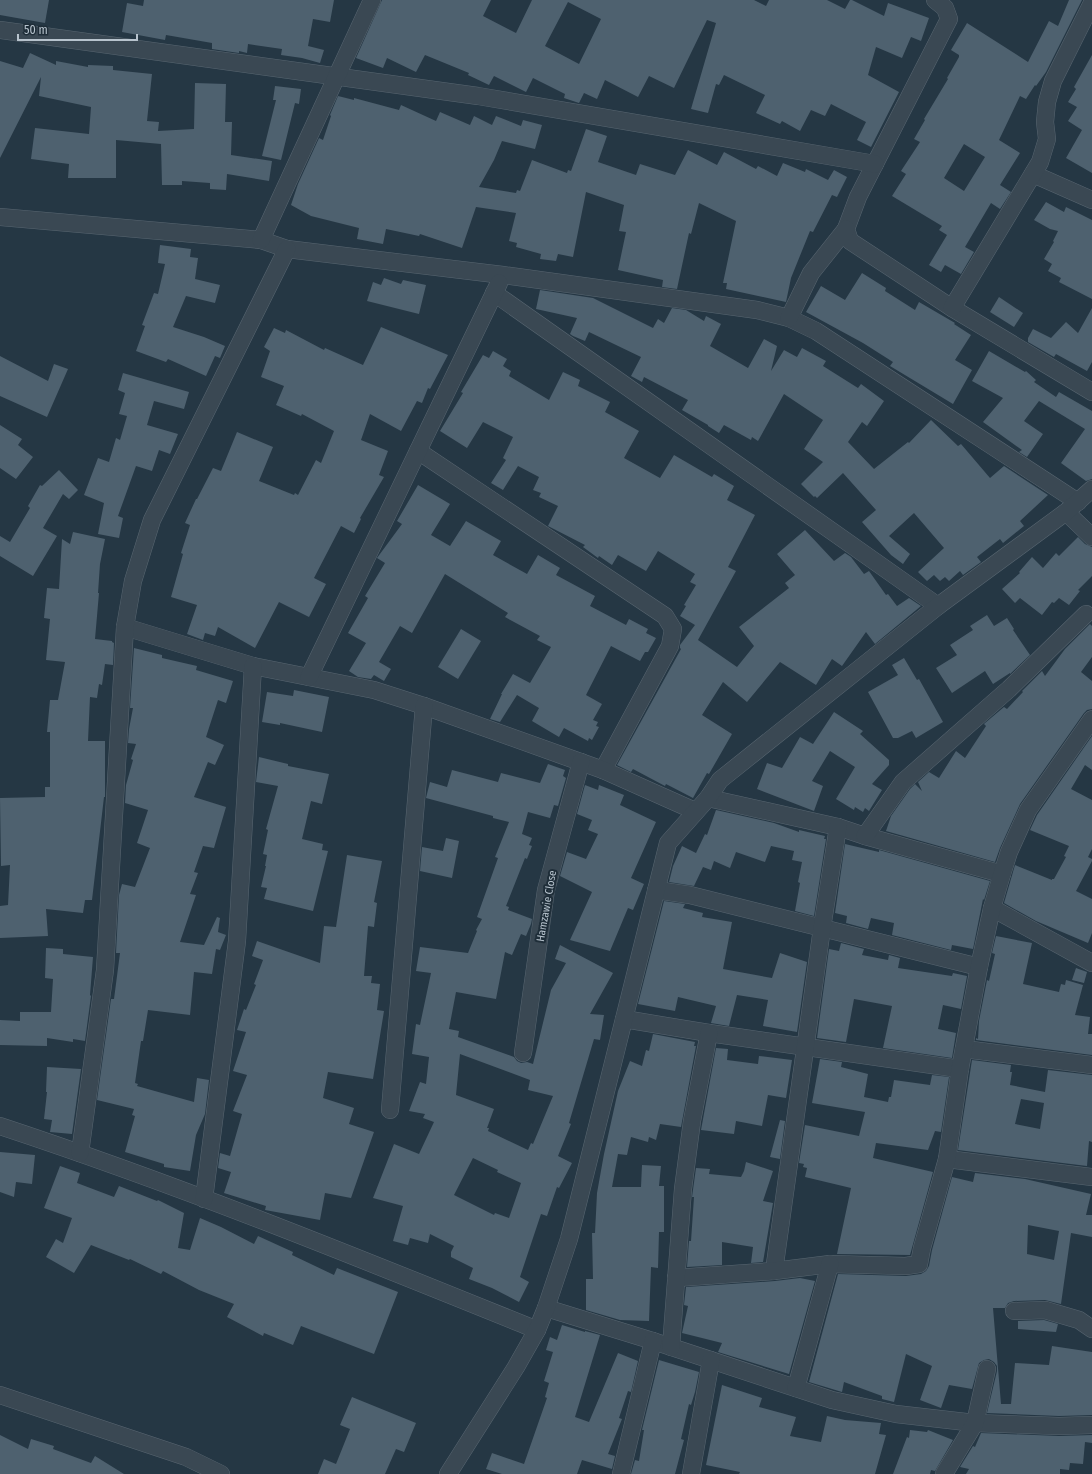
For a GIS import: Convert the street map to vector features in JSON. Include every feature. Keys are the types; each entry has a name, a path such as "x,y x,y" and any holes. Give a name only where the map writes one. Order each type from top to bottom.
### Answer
{"street":[{"path":"260,240 372,0"},
{"path":"935,0 945,8 949,19"},
{"path":"788,318 811,273 846,230 858,197 949,19 957,0"},
{"path":"952,308 1040,162 1047,139 1045,122 1047,102 1053,81 1092,3"},
{"path":"0,30 478,96 875,164"},
{"path":"1033,174 1092,200"},
{"path":"0,217 260,240 287,249 503,275 749,309 788,318 816,331 1072,507 1092,537"},
{"path":"846,230 850,241 952,308 1092,392"},
{"path":"80,1153 105,970 125,627 133,581 152,520 287,249"},
{"path":"309,677 503,275"},
{"path":"494,293 938,606"},
{"path":"418,450 665,616 673,629 670,646 603,770"},
{"path":"448,1474 516,1367 537,1330 546,1308 569,1239 668,843 708,798 720,780 938,606 1072,507 1092,489"},
{"path":"865,836 903,782 1009,689 1086,614"},
{"path":"125,627 253,666 374,690 424,706 603,770 695,811"},
{"path":"204,1199 237,941 253,666"},
{"path":"390,1110 424,706"},
{"path":"676,1278 774,1271 830,1264 906,1266 919,1264 922,1248 947,1159 960,1069 979,968 992,908 1002,874 1028,810 1092,719"},
{"name":"Hamzawie Close","path":"523,1053 546,890 581,762"},
{"path":"708,798 838,827 865,836 1002,874"},
{"path":"774,1271 822,928 838,827"},
{"path":"656,890 690,895 979,968"},
{"path":"992,908 1092,963"},
{"path":"624,1019 960,1069"},
{"path":"671,1347 683,1190 691,1129 709,1032"},
{"path":"964,1049 1092,1065"},
{"path":"0,1126 80,1153 334,1248 537,1330"},
{"path":"947,1159 1092,1177"},
{"path":"796,1388 830,1264"},
{"path":"546,1308 653,1341 832,1400 896,1414 975,1423 1059,1426 1092,1424"},
{"path":"1014,1311 1045,1310 1079,1320 1092,1328"},
{"path":"621,1474 653,1341"},
{"path":"691,1474 711,1360"},
{"path":"944,1474 975,1423 987,1369"},
{"path":"0,1395 186,1456 221,1474"}],"building":[{"path":"0,0 49,0 45,23 0,15"},
{"path":"144,0 334,0 330,22 313,19 308,46 324,50 320,63 302,58 281,55 282,49 248,44 247,53 239,51 239,53 212,49 212,43 166,35 165,40 122,32 127,3 143,6"},
{"path":"382,0 491,0 483,16 516,33 532,0 754,0 766,6 769,0 827,0 845,9 850,0 852,0 884,16 888,3 929,18 921,41 911,37 902,58 876,47 868,75 899,92 871,147 857,140 866,122 831,104 825,116 811,110 800,131 782,121 780,124 756,113 765,95 724,75 719,85 716,84 708,113 691,109 716,23 707,20 674,88 649,76 638,97 605,80 597,99 584,93 579,103 564,98 565,94 533,78 526,92 494,76 489,85 468,75 469,73 425,55 416,72 387,58 383,68 356,58","holes":["568,2 601,19 579,64 545,46"]},
{"path":"1069,0 1082,0 1046,72 1026,99 1020,96 999,140 1020,153 1000,185 1011,192 1000,209 991,203 965,247 974,252 961,274 945,265 941,272 929,265 947,235 939,230 942,226 892,196 906,174 901,171 920,142 914,139 959,57 959,55 951,50 967,23 1028,62 1049,21 1058,26","holes":["964,144 985,157 964,191 944,178"]},
{"path":"30,53 56,65 56,61 88,67 88,65 113,66 113,70 152,74 147,121 159,122 158,131 194,129 195,83 226,84 225,122 232,122 231,155 272,161 269,181 227,174 226,190 210,189 210,183 182,181 182,185 162,185 161,144 116,140 116,178 68,178 69,164 31,159 35,128 89,134 91,107 39,96 41,77 0,158 0,61 23,68"},
{"path":"1092,55 1092,173 1066,158 1082,130 1068,121 1077,107 1068,102 1076,89 1074,87"},
{"path":"275,86 301,89 299,104 295,103 281,160 262,156 276,100 273,100"},
{"path":"338,96 354,100 354,98 399,110 401,105 436,121 440,112 470,125 474,116 492,125 496,116 521,126 523,120 542,125 535,149 502,141 494,160 479,187 516,193 517,190 520,191 532,160 567,173 568,170 571,171 586,129 607,136 598,162 636,175 640,164 675,175 688,150 717,165 724,152 756,169 758,166 777,176 783,163 805,172 806,169 828,180 834,170 847,177 837,197 832,195 813,232 810,231 791,278 786,302 726,289 727,283 723,283 736,221 699,203 691,234 689,233 677,289 662,287 663,280 618,270 626,232 619,231 624,205 586,192 573,257 558,254 556,261 540,259 541,254 516,247 517,243 509,241 516,213 476,207 462,248 420,234 419,236 386,229 383,244 357,239 359,228 311,216 291,205 298,184 319,138 323,140 331,116 330,115"},
{"path":"1046,202 1064,212 1066,207 1092,220 1092,299 1059,282 1061,278 1048,271 1052,264 1044,259 1054,242 1053,241 1058,231 1050,229 1034,220"},
{"path":"160,245 191,249 190,257 198,258 195,279 220,285 215,303 186,296 173,327 204,337 225,346 220,358 215,356 206,376 168,359 166,362 136,351 145,326 142,325 154,293 158,294 165,264 158,263"},
{"path":"862,273 886,288 885,291 915,310 919,302 955,323 954,324 971,335 955,360 972,370 953,404 890,366 893,362 863,343 806,312 821,286 845,300"},
{"path":"384,278 401,284 403,280 426,285 419,314 367,301 373,282 381,285"},
{"path":"540,290 593,298 653,328 658,319 664,323 672,308 686,310 704,321 706,316 721,324 710,346 748,368 764,339 777,346 771,371 784,350 797,357 802,348 826,361 823,366 858,388 861,384 884,401 867,426 862,422 848,442 874,469 908,442 909,443 931,420 958,446 961,444 990,478 1004,466 1048,495 1020,521 1024,526 1003,543 1000,539 977,557 981,562 963,575 960,571 949,581 945,577 940,581 934,575 927,581 918,572 944,548 914,513 889,536 910,554 903,564 891,555 862,522 876,510 843,473 817,498 815,496 814,497 801,484 823,462 804,449 823,420 784,394 758,441 752,437 751,440 724,425 719,433 682,410 688,400 644,377 642,382 631,376 641,357 589,332 585,341 573,336 570,334 577,318 536,309"},
{"path":"999,297 1023,313 1014,327 990,312"},
{"path":"1092,308 1092,362 1087,371 1056,354 1054,357 1028,342 1028,338 1033,329 1051,338 1066,322 1078,333"},
{"path":"381,327 448,355 430,389 428,388 422,403 417,401 401,431 370,414 361,440 388,451 379,475 384,477 360,518 361,519 354,533 341,526 314,578 326,584 309,617 279,602 255,648 218,627 215,636 205,633 203,640 187,634 197,605 171,597 183,554 181,553 190,525 185,523 213,468 221,471 237,432 273,447 259,481 294,495 295,493 298,495 316,460 321,463 334,431 302,414 301,416 276,405 284,386 261,377 270,351 264,347 274,328 285,333 286,330 324,350 325,348 363,365"},
{"path":"493,351 507,359 503,366 511,371 509,376 549,400 563,372 580,380 578,386 610,402 605,412 639,431 624,458 660,478 674,455 712,477 714,474 734,486 727,500 755,515 728,567 736,571 698,640 737,667 754,646 739,627 789,588 785,583 795,575 777,554 805,530 834,561 845,553 851,557 864,574 869,571 886,595 888,594 897,606 909,598 921,606 875,644 866,632 842,666 832,659 816,685 780,662 747,702 723,682 702,715 732,734 693,798 666,784 665,786 633,769 631,772 617,765 681,649 680,645 695,625 680,616 686,606 684,605 696,585 690,582 695,574 658,551 646,571 618,555 612,565 599,556 598,558 583,547 585,545 548,526 558,506 539,497 541,493 533,490 539,477 518,466 503,490 491,483 506,460 503,458 513,437 483,422 467,448 440,431 463,393 461,392 483,355 489,358"},
{"path":"989,351 1025,372 1026,371 1036,380 1034,382 1056,397 1059,392 1092,411 1092,479 1086,481 1061,463 1085,429 1039,401 1024,421 1043,434 1027,457 1019,452 1022,450 983,422 1003,398 972,381"},
{"path":"0,356 48,381 54,364 68,369 47,417 0,396"},
{"path":"123,373 189,392 184,409 154,401 147,425 178,434 170,454 159,450 152,471 136,466 118,516 123,518 119,538 98,534 104,503 84,495 98,458 109,462 116,438 120,440 127,416 119,414 125,393 118,390"},
{"path":"0,425 22,439 18,445 33,457 16,479 0,468"},
{"path":"59,470 78,490 69,499 63,494 43,528 57,536 33,576 0,556 0,536 10,542 30,508 28,506 40,485 42,486"},
{"path":"418,485 450,504 431,535 450,546 466,521 501,541 493,555 527,574 538,555 560,568 556,575 595,596 590,606 626,625 629,619 648,629 646,633 656,638 648,652 645,652 640,661 611,646 586,695 602,704 593,720 598,722 596,726 599,727 592,740 589,738 588,741 564,728 559,737 532,721 539,708 517,695 500,722 490,719 501,694 513,674 530,683 551,647 537,640 540,636 505,617 508,613 445,574 412,633 400,626 379,662 391,669 384,681 374,675 371,679 358,677 349,671 366,643 348,633 368,598 365,596 385,563 377,558 402,524 397,521"},
{"path":"73,532 105,539 100,564 95,639 112,641 114,643 113,665 105,664 102,685 99,684 97,698 90,697 88,741 105,741 105,797 92,900 85,900 83,913 46,909 48,936 0,938 0,906 8,905 10,865 1,866 0,798 45,797 45,787 50,787 50,732 47,732 50,700 58,700 65,662 46,660 50,619 44,618 47,588 59,589 62,539 70,544"},
{"path":"1078,537 1085,544 1092,547 1092,576 1078,590 1080,591 1069,605 1059,598 1054,603 1052,602 1042,615 1020,598 1015,603 1002,589 1020,573 1019,572 1032,557 1043,568 1056,553 1059,556"},
{"path":"987,615 994,626 1007,618 1014,629 1013,630 1030,655 1010,674 993,684 985,671 952,693 936,668 957,655 950,645 973,630 970,626"},
{"path":"1090,624 1092,626 1092,657 1081,672 1092,681 1092,709 1087,710 1084,713 1020,804 995,862 886,831 891,816 910,789 915,784 922,791 918,782 929,772 939,778 956,751 965,758 986,726 984,724 1004,707 1007,709 1042,671 1045,676 1065,649"},
{"path":"461,629 481,641 458,679 438,667"},
{"path":"134,648 162,655 162,658 197,666 196,670 233,681 226,703 218,700 206,737 224,745 215,765 208,762 194,797 226,807 214,848 203,846 194,872 198,873 190,894 196,895 180,942 204,945 217,917 220,918 218,932 226,935 220,950 216,949 212,974 194,972 190,1015 148,1010 143,1041 141,1041 135,1083 138,1084 137,1086 194,1102 197,1078 209,1080 205,1114 196,1135 190,1171 164,1167 164,1164 125,1152 135,1116 132,1115 134,1109 97,1100 111,999 114,999 120,953 116,953 119,895 122,884 135,887 150,848 137,843 148,810 125,803 126,785 133,760 131,759 136,744 128,743 133,708 130,708"},
{"path":"904,658 917,680 919,679 943,722 916,738 912,731 898,738 893,738 868,692 898,675 892,665"},
{"path":"294,690 329,697 322,732 280,723 280,725 262,722 267,692 293,696"},
{"path":"834,712 863,731 860,734 889,760 889,765 872,784 882,790 869,811 865,808 863,812 855,807 854,810 836,799 855,767 830,751 812,781 823,786 814,811 757,789 767,763 782,768 800,737 813,744"},
{"path":"1092,736 1092,770 1085,765 1071,789 1092,800 1092,849 1088,857 1092,859 1092,861 1076,891 1092,899 1092,933 1088,943 1036,921 1004,903 1015,865 1052,880 1066,857 1064,856 1069,846 1030,830 1037,815"},
{"path":"259,757 288,764 288,766 329,774 322,804 311,801 302,839 323,844 322,850 328,851 313,911 264,899 267,888 261,887 267,855 263,854 268,830 266,829 278,786 256,782"},
{"path":"548,764 565,770 563,776 566,778 558,806 554,805 550,818 528,812 522,834 532,838 529,845 532,846 527,859 525,858 506,906 509,907 508,910 532,919 531,924 526,936 521,934 512,955 505,952 496,999 456,992 449,1029 459,1031 458,1037 514,1057 521,1063 527,1062 533,1064 551,990 566,963 555,959 560,945 613,973 590,1014 604,1015 600,1040 594,1039 569,1123 571,1124 558,1156 572,1163 559,1188 557,1187 547,1216 541,1214 520,1277 529,1282 519,1302 492,1288 469,1279 473,1268 451,1257 451,1252 454,1246 430,1234 428,1243 410,1238 408,1245 393,1241 403,1206 373,1198 394,1144 419,1154 434,1122 423,1118 425,1114 409,1111 420,1082 426,1084 429,1057 412,1054 416,1024 420,1025 431,973 416,971 420,947 468,953 477,931 476,930 482,919 477,917 498,858 495,857 509,822 493,818 493,816 426,798 430,782 447,787 452,770 498,782 501,773 540,783","holes":["460,1054 530,1080 528,1090 553,1096 533,1144 531,1143 528,1150 488,1131 489,1128 487,1128 494,1109 456,1095","473,1158 498,1170 497,1172 521,1183 509,1218 495,1213 494,1215 454,1195"]},
{"path":"585,785 598,790 599,785 624,795 620,805 656,822 631,878 644,884 633,910 628,908 610,951 570,940 592,892 560,876 567,852 586,859 598,834 588,830 592,820 577,814"},
{"path":"716,810 774,823 799,832 799,830 825,836 824,839 826,839 814,916 795,911 802,862 792,860 794,851 771,846 765,862 736,852 730,868 714,861 711,870 703,867 694,886 669,882 673,866 682,846 696,853 705,834 707,835"},
{"path":"446,838 459,841 452,878 420,871 422,847 443,851"},
{"path":"845,844 879,852 879,850 990,881 984,900 983,899 973,949 952,945 951,950 892,935 894,923 871,918 868,929 846,923 847,916 835,913"},
{"path":"347,855 382,861 374,902 377,903 374,927 368,926 364,976 372,976 371,983 380,984 377,1010 384,1011 373,1079 328,1072 323,1098 354,1108 349,1124 374,1132 351,1198 325,1193 320,1220 265,1210 266,1206 224,1193 231,1172 218,1168 220,1153 230,1156 242,1114 233,1111 247,1075 233,1071 246,1032 237,1030 244,1009 246,1010 256,985 254,984 263,960 252,956 257,941 320,963 324,926 336,927"},
{"path":"664,901 685,904 683,908 703,913 702,917 732,922 723,969 772,978 780,953 807,962 797,1032 763,1026 768,1000 737,995 729,1026 711,1023 716,1006 678,997 675,1011 638,1004"},
{"path":"996,936 1032,943 1023,984 1059,992 1061,984 1065,985 1066,980 1083,985 1075,1015 1090,1017 1088,1034 1092,1034 1092,1055 976,1040 976,1038 978,1039 979,1021 987,980 989,981 995,954 992,953"},
{"path":"841,943 864,949 862,955 888,960 889,955 900,958 898,968 952,976 953,973 967,976 961,1009 943,1005 938,1029 956,1033 952,1058 883,1048 892,1006 854,999 846,1042 817,1038 829,949 839,951"},
{"path":"46,948 63,949 63,954 93,957 91,996 85,1041 73,1039 73,1042 47,1038 47,1046 0,1045 0,1020 20,1021 20,1012 51,1012 53,979 45,978"},
{"path":"1076,968 1087,972 1084,983 1072,980"},
{"path":"653,1034 695,1042 694,1046 696,1046 681,1127 660,1124 656,1140 649,1137 648,1142 631,1137 627,1155 618,1154 612,1187 641,1187 642,1165 661,1166 659,1186 664,1186 664,1232 659,1232 658,1268 651,1267 649,1321 620,1320 586,1310 586,1279 593,1279 592,1233 595,1233 597,1193 618,1091 630,1061 642,1066 646,1050 649,1051"},
{"path":"716,1048 728,1049 727,1060 758,1064 759,1056 792,1060 786,1098 768,1095 762,1126 736,1121 734,1134 701,1130"},
{"path":"820,1059 842,1062 841,1067 868,1074 864,1097 888,1102 889,1097 891,1097 894,1080 930,1085 932,1075 949,1077 941,1132 935,1131 928,1150 876,1143 873,1158 933,1172 910,1255 837,1254 851,1188 805,1177 807,1168 803,1167 804,1164 799,1163 805,1125 859,1136 865,1112 812,1103"},
{"path":"972,1060 1011,1065 1010,1072 1012,1072 1010,1085 1045,1092 1048,1070 1092,1075 1092,1142 1089,1141 1087,1166 958,1150","holes":["1021,1099 1044,1103 1040,1129 1015,1124"]},
{"path":"47,1067 81,1069 72,1134 50,1132 52,1120 44,1119 47,1092"},
{"path":"780,1120 785,1121 780,1159 770,1157"},
{"path":"0,1152 35,1155 32,1184 16,1182 14,1197 0,1192"},
{"path":"746,1162 773,1171 763,1201 773,1203 763,1262 751,1263 753,1247 722,1242 722,1265 687,1267 689,1241 691,1241 694,1197 692,1197 696,1168 710,1169 709,1174 741,1177"},
{"path":"60,1166 80,1173 77,1183 114,1197 119,1186 157,1201 158,1200 184,1213 178,1248 190,1250 200,1218 254,1244 258,1236 293,1252 292,1255 334,1275 337,1268 398,1292 374,1354 301,1326 293,1345 264,1333 263,1336 227,1317 234,1304 199,1290 163,1271 161,1274 130,1259 129,1260 91,1245 74,1273 46,1257 56,1239 63,1243 72,1218 44,1208"},
{"path":"975,1173 1025,1179 1091,1194 1086,1215 1092,1215 1092,1237 1071,1233 1061,1304 1045,1300 1014,1301 1008,1303 1005,1308 993,1308 1001,1404 1011,1404 1015,1363 1049,1365 1052,1346 1092,1352 1092,1415 1059,1416 987,1413 997,1371 997,1366 989,1359 979,1363 972,1389 949,1385 941,1408 920,1400 932,1366 906,1354 894,1402 882,1399 882,1396 844,1382 842,1392 809,1382 838,1274 906,1276 921,1274 926,1271 929,1266 952,1177 973,1182","holes":["1028,1225 1059,1231 1054,1260 1027,1254"]},
{"path":"800,1278 815,1281 789,1374 718,1352 722,1343 682,1333 688,1306 684,1305 686,1287"},
{"path":"1044,1320 1058,1324 1056,1332 1018,1329 1018,1321"},
{"path":"562,1325 600,1335 575,1417 589,1422 618,1353 638,1361 631,1392 628,1391 619,1418 622,1419 608,1454 615,1456 612,1469 582,1460 577,1474 502,1474 486,1469 492,1453 524,1464 547,1398 545,1397 549,1383 544,1381 553,1352 546,1350 550,1337 557,1340"},
{"path":"659,1360 699,1372 691,1405 689,1404 681,1439 684,1440 675,1474 631,1474 635,1460 639,1461 644,1430 642,1430"},
{"path":"722,1385 762,1398 759,1407 796,1417 790,1436 821,1442 827,1416 845,1420 881,1423 879,1434 886,1435 875,1474 739,1474 740,1472 706,1465"},
{"path":"352,1397 416,1423 404,1452 396,1449 385,1474 318,1474 324,1459 336,1464 350,1429 340,1425"},
{"path":"910,1430 927,1432 928,1430 953,1440 935,1471 931,1470 930,1474 893,1474 907,1437 909,1438"},
{"path":"981,1433 1059,1436 1092,1435 1092,1443 1085,1442 1083,1464 1070,1463 1069,1470 1060,1469 1060,1474 966,1474 969,1469 960,1467 973,1446 975,1447"},
{"path":"0,1435 28,1449 31,1439 54,1446 53,1449 91,1463 95,1456 124,1474 0,1474"}]}
